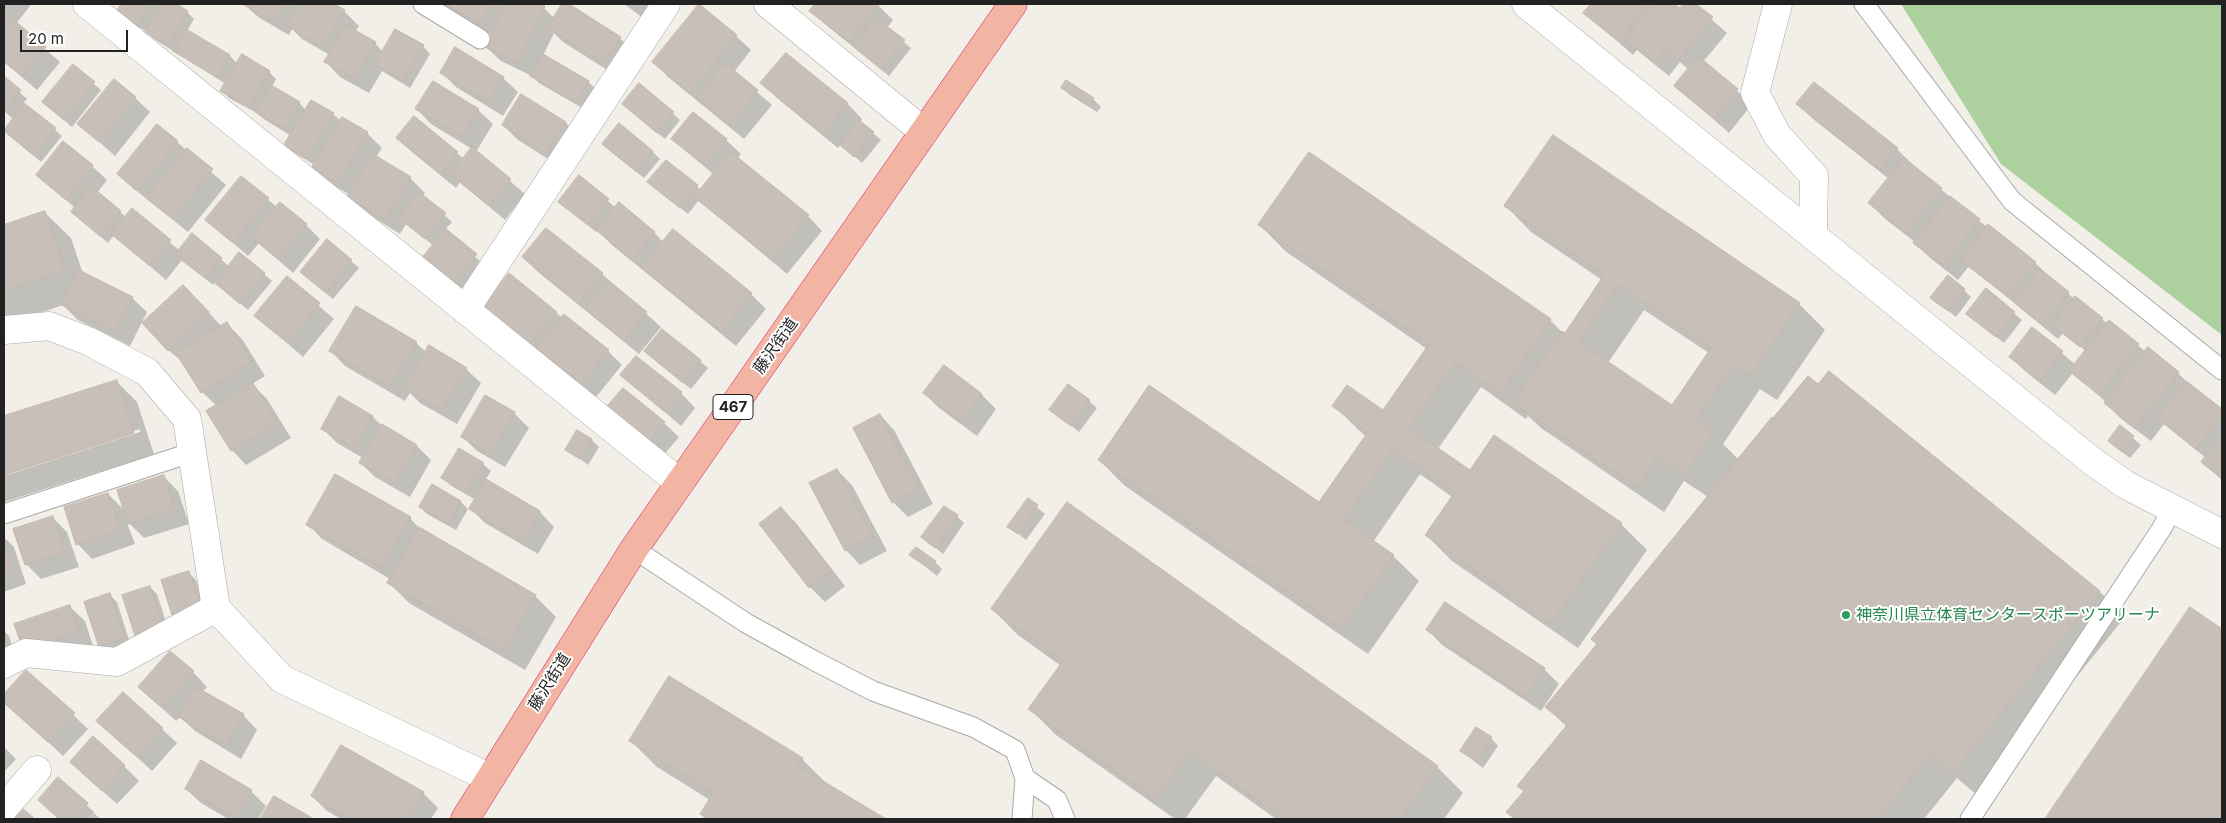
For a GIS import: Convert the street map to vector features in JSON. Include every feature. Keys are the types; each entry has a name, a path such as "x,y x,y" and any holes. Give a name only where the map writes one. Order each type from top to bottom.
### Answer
{"highway":[{"name":"藤沢街道","path":"465,819 634,549 1013,4"}],"street":[{"path":"87,4 680,483"},
{"path":"465,310 666,4"},
{"path":"768,4 924,132"},
{"path":"1526,4 1813,234 1862,276 2092,462 2126,485 2222,534"},
{"path":"1778,4 1755,93 1777,135 1814,176 1813,234"},
{"path":"4,330 49,326 88,340 147,372 187,419 216,608 282,679 490,778"},
{"path":"4,664 26,652 117,662 216,608"},
{"path":"4,808 37,770"}],"lane":[{"path":"423,4 480,39"},
{"path":"1864,4 2012,201 2222,370"},
{"path":"4,514 193,452"},
{"path":"1970,819 2162,528 2172,509"},
{"path":"634,549 746,624 813,660 874,691 973,727 1015,750 1025,778 1022,819"},
{"path":"1025,778 1057,800 1065,819"}],"green space":[{"path":"1901,4 2222,4 2222,335 2001,164"}],"building":[{"path":"121,4 150,4 138,25 116,13"},
{"path":"161,4 176,4 188,11 167,45 145,32"},
{"path":"243,4 284,4 274,22"},
{"path":"299,4 334,4 345,10 323,47 286,25"},
{"path":"446,4 492,4 480,24"},
{"path":"505,4 539,4 545,6 518,63 485,47"},
{"path":"562,4 569,4 621,37 603,63 547,28"},
{"path":"699,4 737,35 690,93 652,62"},
{"path":"815,4 879,4 849,42 809,11"},
{"path":"1591,4 1649,4 1618,41 1583,13"},
{"path":"1654,4 1674,4 1680,8 1683,4 1696,4 1713,17 1679,60 1665,49 1654,63 1625,40"},
{"path":"876,18 905,40 881,69 853,46"},
{"path":"14,20 46,47 22,76 4,62 4,33"},
{"path":"346,25 376,42 354,79 324,62"},
{"path":"186,29 230,55 217,77 173,51"},
{"path":"395,29 424,45 403,81 375,64"},
{"path":"455,47 504,77 488,102 440,73"},
{"path":"786,53 848,103 823,134 760,83"},
{"path":"242,54 270,71 248,107 220,91"},
{"path":"543,54 589,81 576,103 530,76"},
{"path":"1698,56 1738,89 1714,119 1674,86"},
{"path":"725,63 758,90 729,125 697,98"},
{"path":"73,64 95,82 64,120 42,102"},
{"path":"4,76 21,90 4,112"},
{"path":"114,79 136,97 99,142 77,124"},
{"path":"1066,80 1094,98 1089,106 1061,88"},
{"path":"433,81 479,109 461,137 415,109"},
{"path":"1814,82 1898,148 1880,170 1796,104"},
{"path":"639,83 674,112 657,133 622,104"},
{"path":"271,85 300,102 284,129 255,112"},
{"path":"521,94 566,122 546,153 502,125"},
{"path":"311,100 334,113 307,159 284,145"},
{"path":"24,103 56,128 33,155 4,131"},
{"path":"693,112 727,139 705,166 671,139"},
{"path":"414,116 458,152 441,174 396,138"},
{"path":"342,117 368,132 338,183 312,167"},
{"path":"859,120 874,132 854,157 840,145"},
{"path":"619,123 653,151 637,172 602,144"},
{"path":"157,124 178,141 137,191 117,174"},
{"path":"1553,135 1800,303 1751,376 1734,364 1695,420 1713,433 1685,475 1658,456 1637,487 1513,403 1562,331 1565,333 1604,275 1504,206","holes":["1618,285 1711,348 1672,405 1579,342"]},
{"path":"63,141 93,165 66,200 36,175"},
{"path":"472,147 511,179 489,206 450,174"},
{"path":"187,148 213,169 172,218 146,198"},
{"path":"731,152 809,215 772,260 694,197"},
{"path":"1309,152 1551,319 1500,394 1455,362 1409,428 1470,470 1494,435 1622,523 1551,623 1425,535 1455,492 1393,449 1344,520 1394,555 1342,629 1098,460 1149,385 1319,502 1368,432 1332,406 1347,385 1383,410 1429,344 1258,225"},
{"path":"373,154 411,177 385,220 347,197"},
{"path":"1904,158 1942,188 1906,233 1868,203"},
{"path":"666,160 698,185 680,208 647,182"},
{"path":"579,175 609,199 588,225 558,202"},
{"path":"241,176 269,198 233,243 205,220"},
{"path":"91,186 121,211 100,236 71,212"},
{"path":"419,192 446,213 425,239 399,218"},
{"path":"1950,196 1980,219 1943,266 1913,243"},
{"path":"280,202 307,224 278,259 251,237"},
{"path":"619,202 655,232 632,260 596,230"},
{"path":"132,208 171,240 150,266 111,234"},
{"path":"45,211 65,270 4,291 4,225"},
{"path":"1988,224 2036,262 2008,297 1960,260"},
{"path":"546,228 603,273 578,303 522,257"},
{"path":"446,229 477,254 452,284 421,259"},
{"path":"673,229 752,293 721,332 641,267"},
{"path":"192,233 222,258 205,278 175,255"},
{"path":"327,239 352,260 326,293 300,272"},
{"path":"239,252 265,273 240,304 215,283"},
{"path":"2040,269 2069,292 2043,325 2014,302"},
{"path":"79,270 133,297 115,332 62,305"},
{"path":"509,273 557,312 530,344 483,306"},
{"path":"1948,275 1965,289 1948,311 1930,298"},
{"path":"287,276 320,303 288,343 254,316"},
{"path":"608,280 647,312 624,341 585,309"},
{"path":"183,285 209,312 168,351 142,323"},
{"path":"1986,288 2015,312 1996,337 1966,314"},
{"path":"2075,296 2103,318 2080,347 2052,325"},
{"path":"356,306 417,342 390,387 329,351"},
{"path":"564,314 609,350 581,384 537,348"},
{"path":"2109,320 2139,344 2099,395 2069,371"},
{"path":"227,322 252,361 201,393 176,353"},
{"path":"2032,327 2063,351 2040,381 2009,357"},
{"path":"662,329 701,360 683,383 644,351"},
{"path":"429,345 467,368 442,410 404,388"},
{"path":"2148,347 2179,372 2135,428 2104,403"},
{"path":"636,356 682,392 665,412 620,375"},
{"path":"944,365 982,394 962,422 923,393"},
{"name":"神奈川県立体育センタースポーツアリーナ","path":"1829,371 2100,591 1953,772 1931,754 1877,819 1515,819 1506,812 1524,791 1517,786 1567,725 1545,707 1597,644 1591,639 1772,417 1808,376 1818,384"},
{"path":"117,380 134,433 4,475 4,416"},
{"path":"2186,381 2222,409 2222,416 2196,449 2157,418"},
{"path":"253,383 277,423 231,451 206,411"},
{"path":"1068,384 1090,400 1071,426 1049,410"},
{"path":"623,388 665,422 647,443 606,408"},
{"path":"485,395 515,412 490,454 461,437"},
{"path":"339,396 373,416 355,448 321,429"},
{"path":"880,414 919,489 892,503 853,428"},
{"path":"382,424 417,445 395,483 359,463"},
{"path":"2120,425 2134,436 2122,452 2108,441"},
{"path":"577,430 592,439 580,459 565,450"},
{"path":"2222,435 2222,479 2201,462"},
{"path":"459,448 484,463 466,493 441,478"},
{"path":"837,469 873,536 845,551 809,483"},
{"path":"335,474 411,517 381,568 306,525"},
{"path":"164,475 175,509 128,524 117,490"},
{"path":"486,479 540,511 523,541 469,509"},
{"path":"432,484 461,501 448,524 419,507"},
{"path":"108,493 121,530 76,545 64,507"},
{"path":"1028,498 1038,505 1018,534 1007,527"},
{"path":"1067,502 1438,766 1400,819 1285,819 1189,751 1155,799 1028,709 1063,661 991,609"},
{"path":"944,506 958,515 935,548 921,537"},
{"path":"781,507 831,570 809,588 759,524"},
{"path":"53,516 65,553 25,565 13,529"},
{"path":"419,527 536,595 504,650 387,583"},
{"path":"4,543 12,569 4,572"},
{"path":"916,547 936,561 930,569 909,555"},
{"path":"189,571 201,606 172,615 161,580"},
{"path":"150,586 165,630 136,639 122,595"},
{"path":"110,593 125,638 99,647 84,602"},
{"path":"1445,602 1545,668 1526,697 1426,630"},
{"path":"70,605 79,631 23,649 14,624"},
{"path":"2190,607 2222,629 2222,819 2045,819"},
{"path":"4,632 11,654 4,656"},
{"path":"170,651 194,671 161,707 138,687"},
{"path":"26,670 75,713 48,742 4,703 4,694"},
{"path":"669,676 803,758 798,766 886,819 708,819 700,814 713,793 629,741"},
{"path":"196,687 244,714 226,745 179,717"},
{"path":"123,692 163,728 137,757 96,721"},
{"path":"1476,727 1492,737 1476,761 1460,751"},
{"path":"93,736 125,765 102,791 70,762"},
{"path":"341,745 424,792 408,819 350,819 311,796"},
{"path":"201,760 252,790 236,818 185,789"},
{"path":"58,777 88,803 74,819 59,819 38,800"},
{"path":"274,796 314,819 260,819"},
{"path":"23,809 35,819 14,819"},
{"path":"94,814 100,819 89,819"}],"place":[{"name":"神奈川県立体育センタースポーツアリーナ","path":"1846,615"}]}
